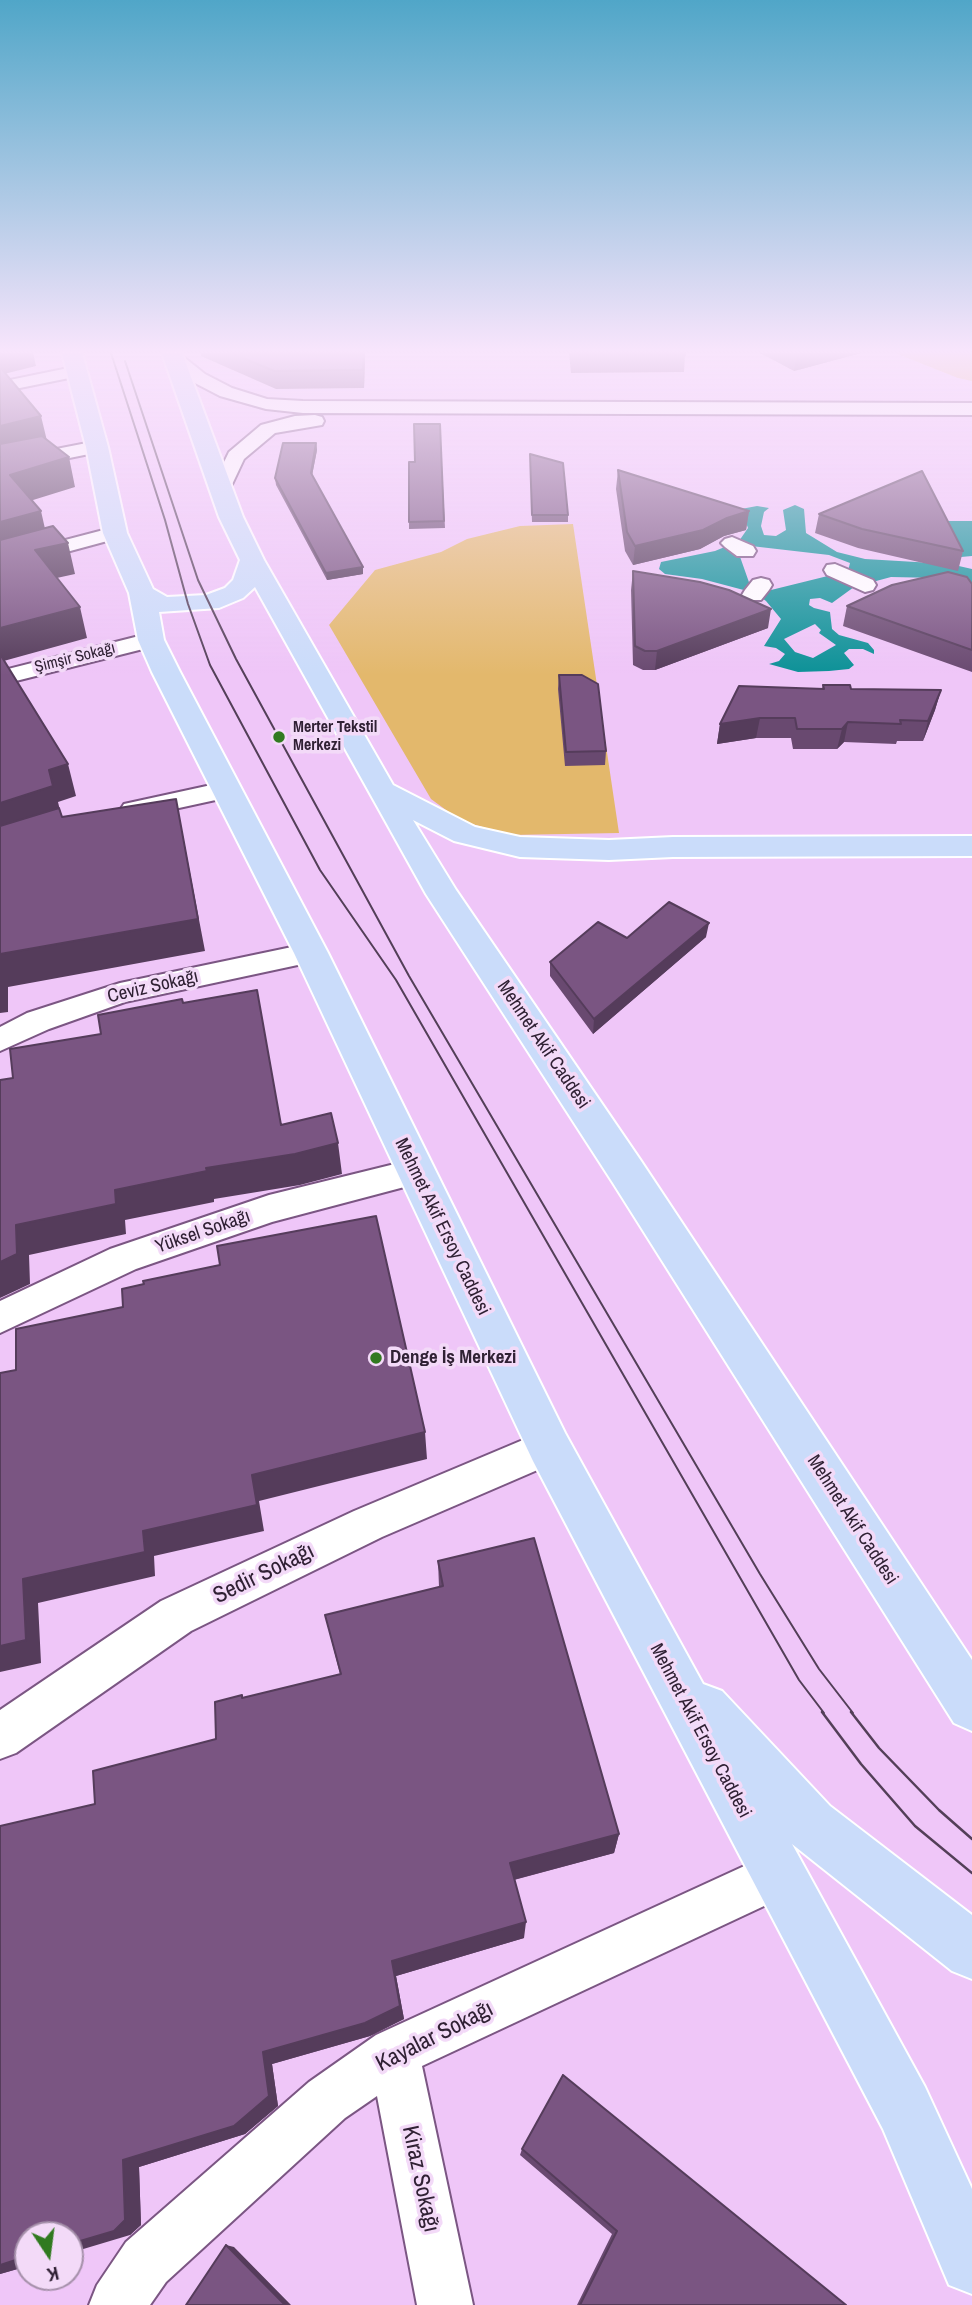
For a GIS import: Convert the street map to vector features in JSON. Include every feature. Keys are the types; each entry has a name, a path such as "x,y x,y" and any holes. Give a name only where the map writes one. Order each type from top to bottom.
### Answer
{"main road":[{"name":"Mehmet Akif Ersoy Caddesi","path":"100,461 115,533 142,593 151,639 225,790 311,953 549,1447 904,2108 972,2262"},
{"name":"Mehmet Akif Caddesi","path":"211,461 252,560 442,894 627,1171 972,1705"},
{"path":"142,593 162,604 210,603 234,593 245,583 252,560"},
{"path":"381,791 466,834 520,848 609,850 686,847 972,846"},
{"path":"667,1669 811,1825 972,1951"}],"street":[{"path":"0,466 28,461"},
{"path":"221,489 234,461"},
{"path":"0,564 115,533"},
{"path":"837,560 865,585"},
{"name":"Şimşir Sokağı","path":"0,678 151,639"},
{"path":"106,817 225,790"},
{"name":"Ceviz Sokağı","path":"0,1040 38,1021 120,993 311,953"},
{"name":"Yüksel Sokağı","path":"0,1318 123,1259 269,1209 415,1172"},
{"name":"Sedir Sokağı","path":"0,1737 176,1616 368,1524 549,1447"},
{"name":"Kayalar Sokağı","path":"117,2305 146,2262 327,2100 394,2053 777,1875"},
{"name":"Kiraz Sokağı","path":"394,2053 446,2305"}],"shaded area":[{"path":"795,505 804,509 806,533 837,552 865,559 950,564 972,569 972,583 938,578 891,577 854,587 832,603 820,598 810,599 809,605 830,612 832,629 839,635 868,643 874,654 863,649 849,649 844,653 854,665 849,669 829,671 798,672 769,664 779,661 785,654 776,648 764,646 781,619 766,601 755,593 702,579 665,574 659,569 661,562 715,551 739,541 748,528 741,509 757,506 769,508 764,512 761,526 764,535 776,536 786,530 783,510","holes":["751,546 829,555 850,563 848,571 767,591 751,588 738,551","815,624 821,630 819,633 836,645 813,658 795,652 784,639"]},
{"path":"945,521 972,521 972,556 961,557"},
{"path":"573,524 619,833 511,835 461,821 431,799 329,625 375,570 441,552 467,539 520,526"}],"building":[{"path":"0,461 57,461 10,475 41,511 0,522"},
{"path":"279,461 313,461 311,473 363,567 326,573 275,478"},
{"path":"442,461 444,521 409,522 409,462"},
{"path":"530,461 563,463 568,515 532,515"},
{"path":"618,470 749,511 703,530 635,546 627,532"},
{"path":"922,471 963,551 862,529 819,514"},
{"path":"53,526 68,543 35,550 80,607 0,628 0,540"},
{"path":"633,571 700,582 729,590 771,609 657,651 645,651 635,646"},
{"path":"948,572 967,577 972,584 972,650 847,606 892,585"},
{"path":"0,654 68,764 49,770 53,786 0,803"},
{"path":"559,675 582,675 598,684 606,751 566,752"},
{"path":"823,685 850,685 851,689 941,690 928,721 900,720 901,724 848,722 842,729 797,729 795,718 760,718 720,724 739,686 824,689"},
{"path":"176,799 198,919 0,954 0,826 59,808 62,817"},
{"path":"669,902 709,923 594,1019 550,962 598,922 627,938"},
{"path":"257,990 281,1125 331,1113 338,1143 295,1154 206,1168 207,1171 115,1190 116,1204 16,1225 17,1254 0,1262 0,1080 13,1078 10,1049 101,1034 98,1015 182,999 183,1003"},
{"path":"376,1216 425,1432 252,1475 257,1505 143,1531 145,1552 23,1579 26,1640 0,1646 0,1373 16,1370 16,1329 123,1307 122,1289 144,1284 143,1281 220,1265 217,1246"},
{"path":"534,1538 619,1834 510,1863 526,1922 392,1961 400,2006 365,2023 263,2052 269,2096 234,2126 123,2160 125,2220 114,2231 84,2240 84,2221 14,2221 14,2260 0,2265 0,1826 95,1804 93,1771 216,1739 215,1702 341,1674 325,1615 443,1586 438,1561"},
{"path":"563,2075 846,2305 580,2305 617,2231 522,2149"},
{"path":"226,2245 285,2305 186,2305"}],"tram line":[{"path":"146,461 188,604 210,665 320,870 396,980 799,1680 824,1713"},
{"path":"158,461 198,580 236,659 409,976 760,1574 819,1669 853,1713"},
{"path":"822,1712 861,1764 915,1826 972,1873"},
{"path":"851,1712 879,1748 939,1810 972,1839"}],"place":[{"name":"Merter Tekstil Merkezi","path":"279,737"},
{"name":"Denge İş Merkezi","path":"376,1358"}]}
